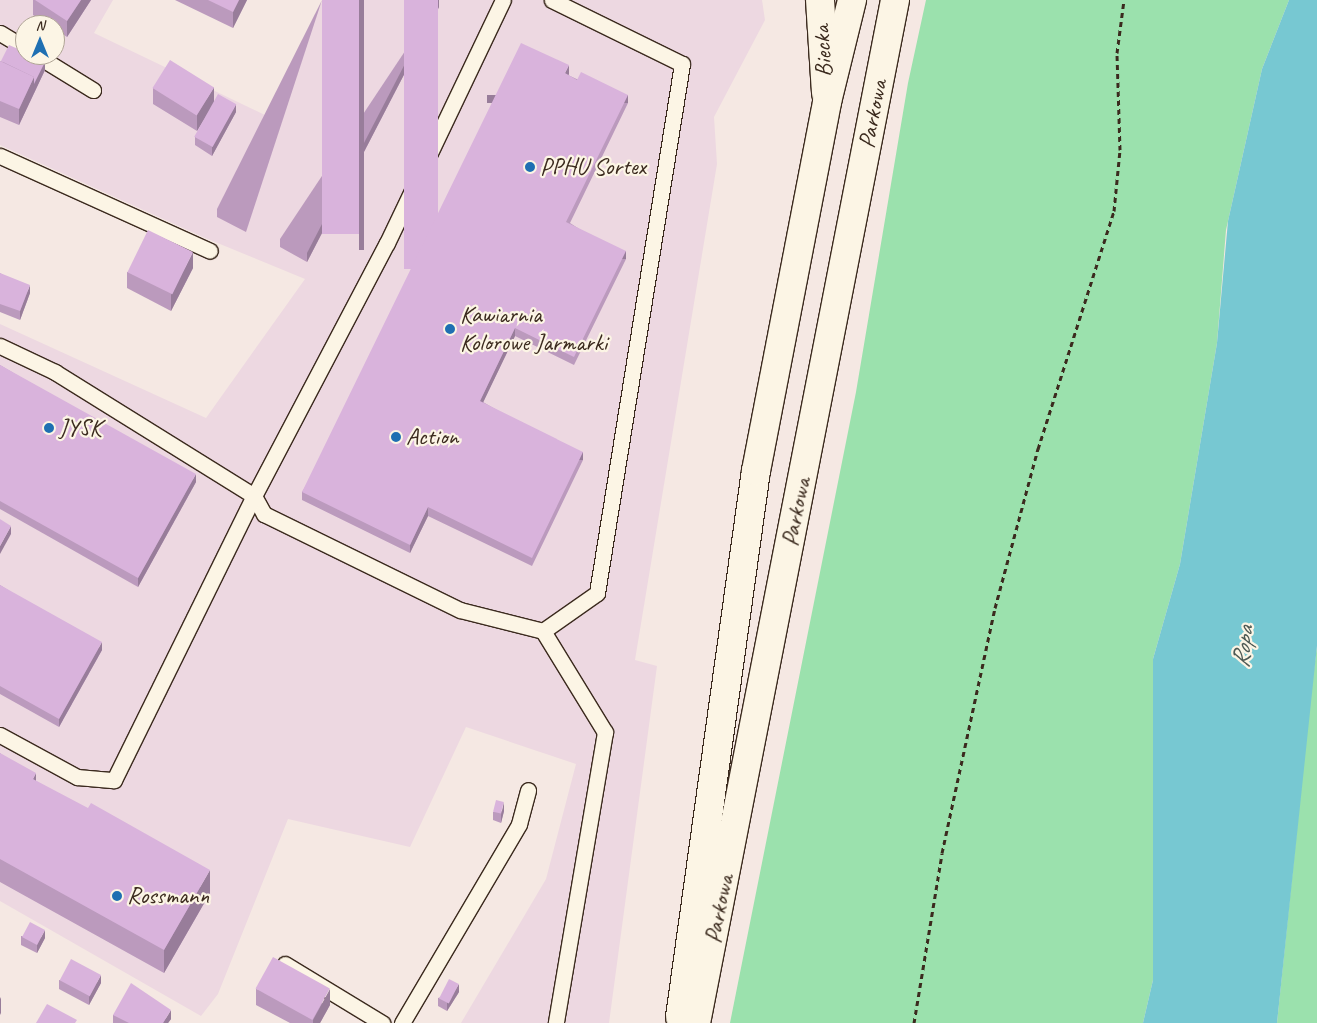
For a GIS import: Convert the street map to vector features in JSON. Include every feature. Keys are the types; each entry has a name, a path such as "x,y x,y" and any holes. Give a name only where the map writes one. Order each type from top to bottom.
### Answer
{"main road":[{"name":"Biecka","path":"820,0 826,102"},
{"path":"826,102 852,0"},
{"name":"Parkowa","path":"696,1023 894,0"},
{"name":"Parkowa","path":"679,1023 756,472 826,102"}],"lane":[{"path":"0,735 76,777 114,780 254,496 387,243 503,0"},
{"path":"543,631 596,593 682,64 552,0"},
{"path":"0,33 15,42"},
{"path":"52,65 93,90"},
{"path":"0,156 210,250"},
{"path":"0,346 55,372 254,496 264,514 460,610 543,631 605,732 556,1023"},
{"path":"402,1023 520,824 528,790"},
{"path":"285,964 382,1023"}],"path":[{"path":"914,1023 942,853 995,608 1038,450 1114,211 1120,150 1117,54 1124,0"}],"shaded area":[{"path":"0,0 113,0 94,33 265,115 323,0 762,0 765,20 714,117 717,164 635,660 657,666 609,1023 461,1023 546,879 576,764 466,727 410,847 288,819 218,994 201,1016 0,901 0,324 206,418 305,279 203,237 0,145"}],"green space":[{"path":"926,0 1289,0 1262,69 1226,230 1217,343 1180,564 1153,659 1153,980 1143,1023 730,1023 856,392 908,83"},
{"path":"1317,646 1317,1023 1277,1023 1311,692"}],"water":[{"name":"Ropa","path":"1289,0 1317,0 1317,646 1277,1023 1143,1023 1153,980 1153,659 1180,564 1217,343 1228,221 1262,69"}],"building":[{"path":"35,0 81,0 67,21 65,15 58,15"},
{"path":"208,0 239,0 233,12"},
{"path":"322,0 359,0 359,234 322,234"},
{"path":"404,0 438,0 438,269 404,269"},
{"path":"521,43 569,65 565,73 577,80 581,72 628,95 566,222 626,251 574,357 515,328 480,401 583,452 532,558 428,507 410,545 302,492"},
{"path":"9,45 15,48 15,65 44,65 34,84 34,77 1,61"},
{"path":"170,60 214,88 197,116 153,88"},
{"path":"0,61 34,77 19,109 0,101"},
{"path":"218,94 236,104 213,147 194,137"},
{"path":"148,230 193,252 172,294 127,272"},
{"path":"0,273 30,285 20,311 0,304"},
{"name":"JYSK","path":"0,365 196,474 138,578 0,501"},
{"path":"0,519 11,526 0,546"},
{"path":"0,585 102,642 59,719 0,686"},
{"path":"0,753 36,773 33,779 88,808 91,803 210,870 164,950 0,859"},
{"path":"496,800 504,802 501,814 493,812"},
{"path":"30,922 45,930 37,945 22,937"},
{"path":"273,957 330,989 312,1020 256,988"},
{"path":"71,959 101,975 90,996 60,980"},
{"path":"449,979 459,984 449,1004 439,999"},
{"path":"131,983 171,1010 163,1023 129,1023 113,1015"},
{"path":"47,1004 77,1020 75,1023 36,1023"}],"place":[{"name":"PPHU Sortex","path":"530,167"},
{"name":"Kawiarnia Kolorowe Jarmarki","path":"450,329"},
{"name":"JYSK","path":"49,428"},
{"name":"Action","path":"396,437"},
{"name":"Rossmann","path":"117,896"}]}
